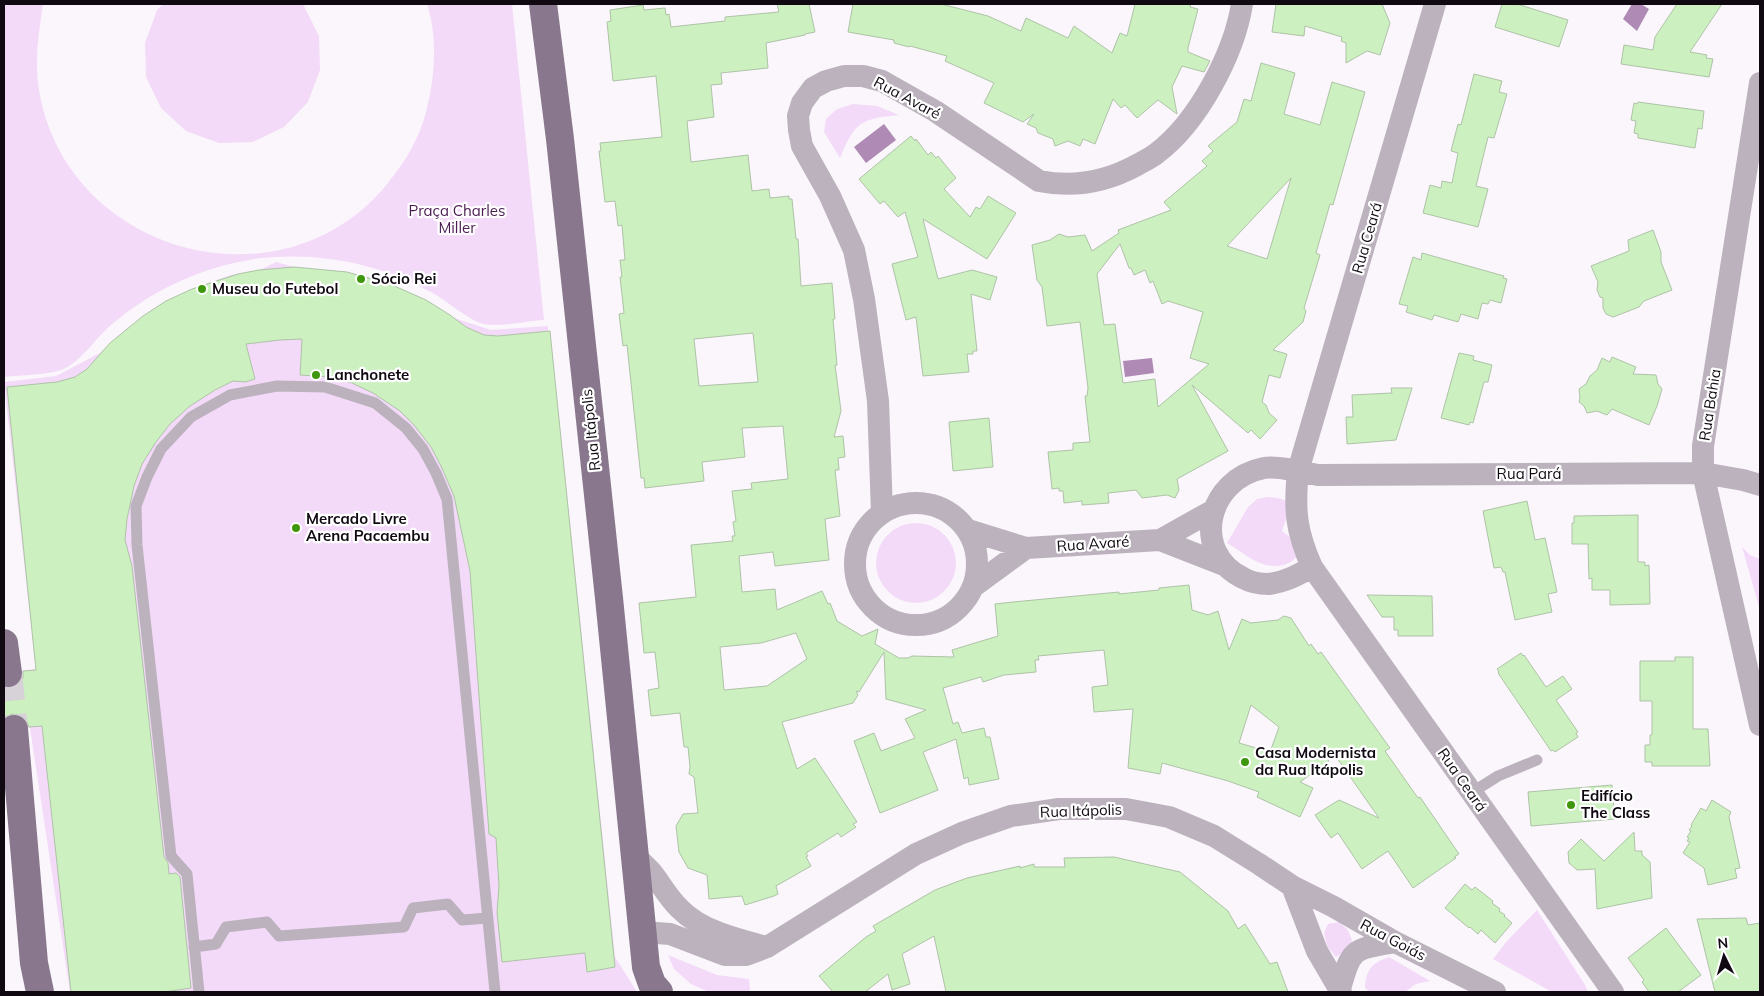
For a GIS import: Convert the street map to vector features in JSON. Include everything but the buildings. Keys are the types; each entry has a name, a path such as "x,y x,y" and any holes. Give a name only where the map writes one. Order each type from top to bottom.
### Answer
{"main road":[{"name":"Rua Itápolis","path":"543,4 560,139 608,588 642,932"},
{"path":"4,643 8,673"},
{"path":"14,729 34,963 39,991"},
{"path":"642,932 646,967 652,984 659,992"}],"street":[{"name":"Rua Avaré","path":"882,513 878,401 864,298 854,250 830,196 802,146 798,116 802,103 813,88 826,81 844,76 863,76 882,81 935,111 1039,181 1075,185 1102,180 1123,173 1157,154 1178,134 1204,98 1222,66 1233,41 1242,4"},
{"name":"Rua Ceará","path":"1435,4 1298,472 1295,500 1296,517 1299,532 1312,567 1470,793 1613,992"},
{"name":"Rua Bahia","path":"1760,83 1703,446 1703,473 1760,724"},
{"name":"Rua Pará","path":"1212,512 1220,496 1230,483 1245,474 1264,468 1280,468 1318,475 1703,473 1760,485"},
{"path":"919,503 938,507 955,516 968,530 976,548 978,567 974,586 964,603 948,617 929,624 902,624 889,620 873,608 861,592 855,572 855,555 860,539 869,524 882,513 900,505 919,503"},
{"path":"1212,512 1214,547 1224,565"},
{"name":"Rua Avaré","path":"1160,540 1212,512"},
{"name":"Rua Avaré","path":"968,530 1026,548 1160,540 1224,565 1234,574 1249,581 1267,584 1284,581 1312,567"},
{"path":"974,586 1026,548"},
{"name":"Rua Itápolis","path":"642,932 670,934 725,955 746,955 767,947 916,854 962,833 1011,816 1059,809 1126,809 1169,817 1214,836 1292,886"},
{"path":"635,857 647,865 680,910 698,922 728,937 767,947"},
{"path":"1292,886 1317,951 1340,992"},
{"name":"Rua Goiás","path":"1292,886 1334,907 1395,942 1495,992"},
{"path":"1311,935 1315,923 1334,907"},
{"path":"1340,992 1346,967 1354,954 1362,948 1395,942"}],"lane":[{"path":"199,992 186,874 171,856 137,545 136,506 147,477 161,449 191,417 230,395 277,386 325,387 375,403 406,428 423,449 447,499 495,992"},
{"path":"1470,793 1498,776 1536,760"},
{"path":"194,947 216,944 226,926 267,922 279,936 404,927 413,908 448,904 462,920 488,918"}],"green space":[{"name":"Praça Charles Miller","path":"4,4 43,4 37,57 39,90 58,148 92,194 137,228 189,248 245,254 300,245 351,218 394,175 409,153 421,129 426,112 434,58 433,30 427,4 512,4 544,320 484,324 471,319 410,281 369,267 326,258 261,258 240,261 200,273 144,300 105,330 82,355 64,369 43,374 4,377"},
{"path":"163,4 303,4 319,36 320,70 308,102 284,127 253,142 219,143 186,131 161,108 146,77 145,43 157,10"},
{"path":"853,104 877,106 899,115 875,118 860,124 850,137 840,158 824,132 826,119 837,109"},
{"name":"Mercado Livre Arena Pacaembu","path":"276,262 294,267 347,272 374,278 417,296 454,318 491,330 548,326 615,957 637,992 70,992 30,728 4,730 4,673 36,669 4,382 56,376 100,353 126,329 166,301 205,284 231,275 260,270"},
{"path":"1267,497 1287,501 1287,517 1282,531 1291,538 1299,554 1292,561 1283,565 1275,566 1260,563 1227,543 1248,507 1257,499"},
{"path":"916,523 931,526 944,535 953,548 956,563 953,578 944,591 931,600 916,603 901,600 888,591 879,578 876,563 879,548 888,535 901,526"},
{"path":"1742,547 1750,555 1760,559 1760,610"},
{"path":"1537,910 1588,992 1552,992 1493,959 1507,941"},
{"path":"1339,922 1348,930 1352,940 1347,950 1336,957 1327,946 1324,933 1328,924"},
{"path":"668,955 717,975 749,979 750,992 709,992 691,984 674,969"},
{"path":"1389,957 1430,981 1416,984 1405,992 1369,992 1365,988 1369,971 1374,964"}],"shaded area":[{"path":"1632,4 1641,4 1649,9 1637,31 1623,19"},
{"path":"884,124 896,140 866,163 854,147"},
{"path":"1152,358 1154,373 1125,377 1123,361"}],"tunnel":[{"path":"8,673 14,729"}],"place":[{"name":"Sócio Rei","path":"361,279"},
{"name":"Museu do Futebol","path":"202,289"},
{"name":"Lanchonete","path":"316,375"},
{"name":"Mercado Livre Arena Pacaembu","path":"296,528"},
{"name":"Casa Modernista da Rua Itápolis","path":"1245,762"},
{"name":"Edifício The Class","path":"1571,805"}]}
